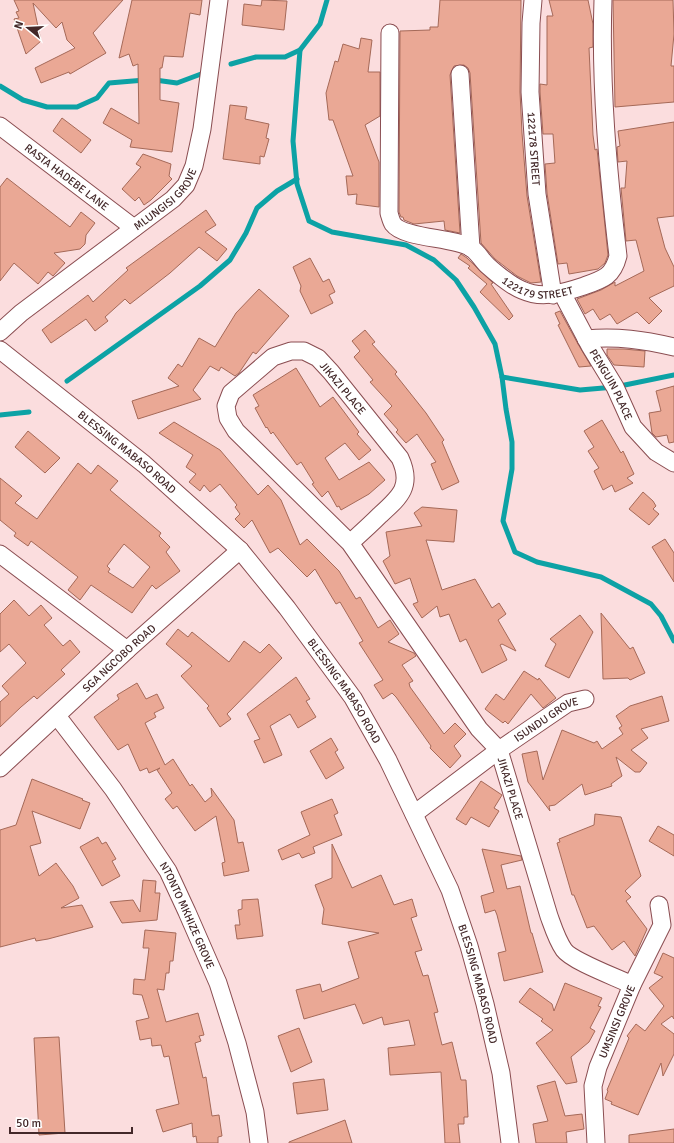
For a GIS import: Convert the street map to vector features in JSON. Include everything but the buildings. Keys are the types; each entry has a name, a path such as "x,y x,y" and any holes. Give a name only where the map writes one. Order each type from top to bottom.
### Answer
{"street":[{"name":"MLUNGISI GROVE","path":"0,332 21,313 173,199 186,185 194,166 202,129 219,0"},
{"name":"122178 STREET","path":"533,0 531,23 530,92 537,194 558,294"},
{"name":"122179 STREET","path":"390,33 389,213 394,224 403,232 442,239 471,248 501,278 518,290 536,295 558,294 596,282 610,274 616,267 618,256 605,125 601,38 603,0"},
{"path":"460,74 471,248"},
{"name":"RASTA HADEBE LANE","path":"0,126 134,228"},
{"name":"PENGUIN PLACE","path":"558,294 615,387 633,427 656,452 674,463"},
{"path":"586,340 609,337 643,340 674,347"},
{"name":"BLESSING MABASO ROAD","path":"0,350 144,464 240,550 287,608 353,698 388,760 450,890 469,946 501,1073 510,1143"},
{"name":"JIKAZI PLACE","path":"350,543 399,499 405,486 406,470 400,458 318,358 304,351 291,351 273,357 231,392 226,406 228,418 236,431 350,543 479,729 499,750 549,916 557,938 565,951 582,962 632,985"},
{"name":"SGA NGCOBO ROAD","path":"0,768 127,650 240,550"},
{"path":"2,558 127,650"},
{"name":"ISUNDU GROVE","path":"414,814 499,750 568,703 585,699"},
{"name":"NTONTO MKHIZE GROVE","path":"57,716 118,795 168,871 188,912 218,983 234,1035 254,1112 259,1143"},
{"name":"UMSINSI GROVE","path":"596,1143 592,1086 598,1067 632,985 662,925 659,905"}],"waterway":[{"path":"327,0 320,24 300,50 293,141 297,184 309,221 332,232 406,245 434,260 456,280 474,307 495,344 502,377 512,442 512,469 503,521 515,552 537,562 601,577 651,604 661,616 674,641"},
{"path":"231,64 256,57 285,57 300,50"},
{"path":"155,80 177,83 201,74"},
{"path":"0,86 23,100 47,107 77,107 97,98 109,83 145,80"},
{"path":"67,381 200,286 230,260 246,233 257,208 277,191 297,179"},
{"path":"502,377 580,390 615,387 674,375"},
{"path":"0,415 29,412"}]}
